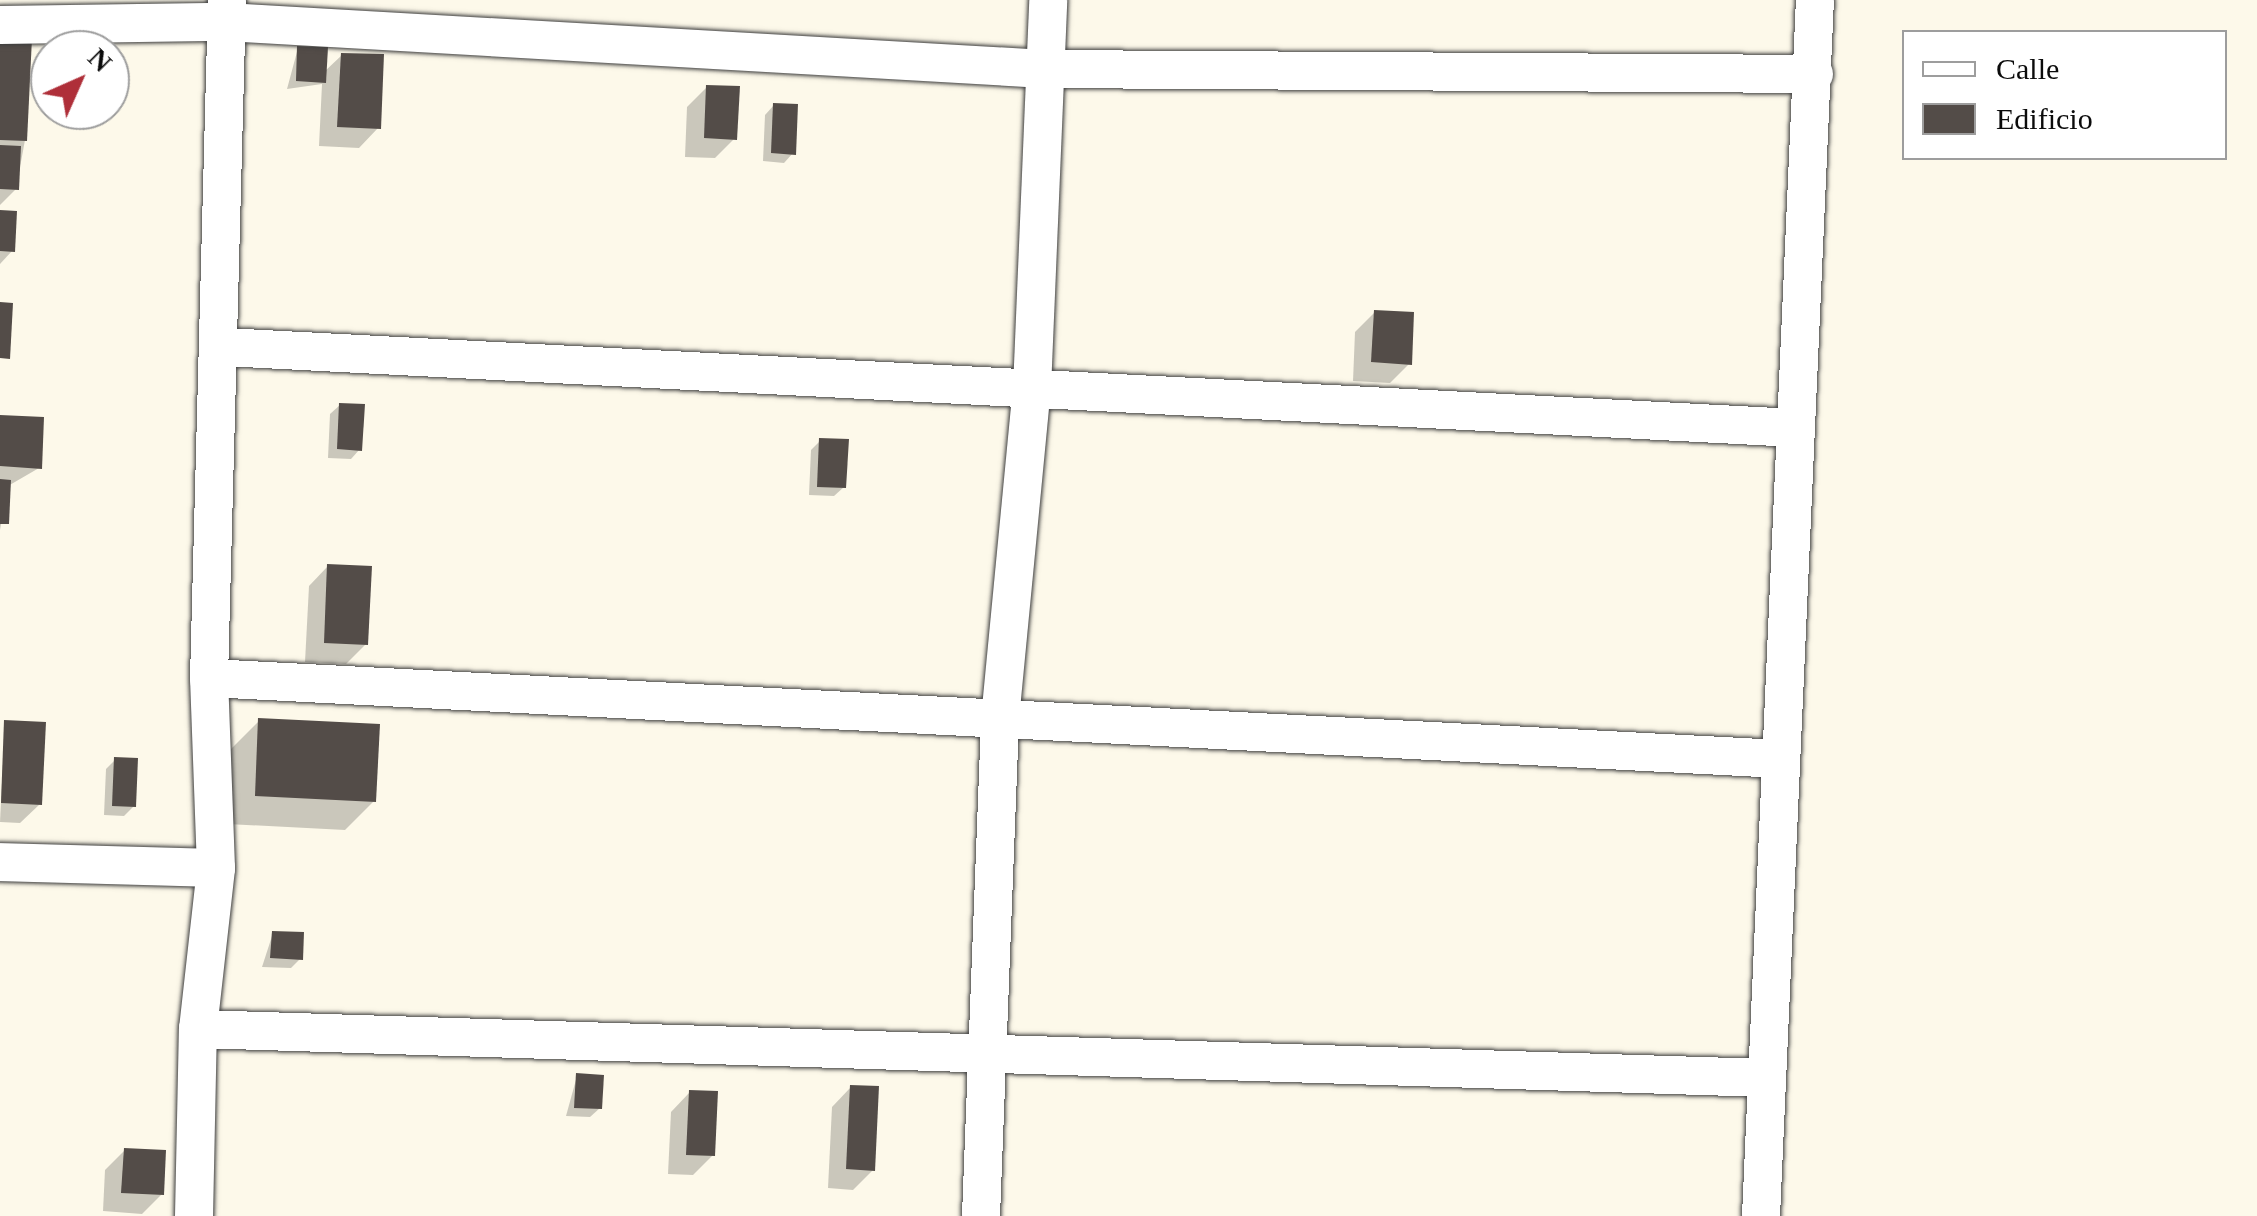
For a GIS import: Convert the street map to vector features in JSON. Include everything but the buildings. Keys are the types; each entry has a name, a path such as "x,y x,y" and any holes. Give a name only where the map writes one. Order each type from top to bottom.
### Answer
{"street":[{"path":"982,1216 1000,719 1032,389 1048,0"},
{"path":"1761,1216 1763,1078 1815,0"},
{"path":"194,1216 198,1029 216,868 209,678 224,347 227,11"},
{"path":"0,25 227,11 1045,69 1814,74"},
{"path":"224,347 1796,428"},
{"path":"209,678 1781,759"},
{"path":"0,862 216,868"},
{"path":"198,1029 988,1048 1763,1078"}]}
